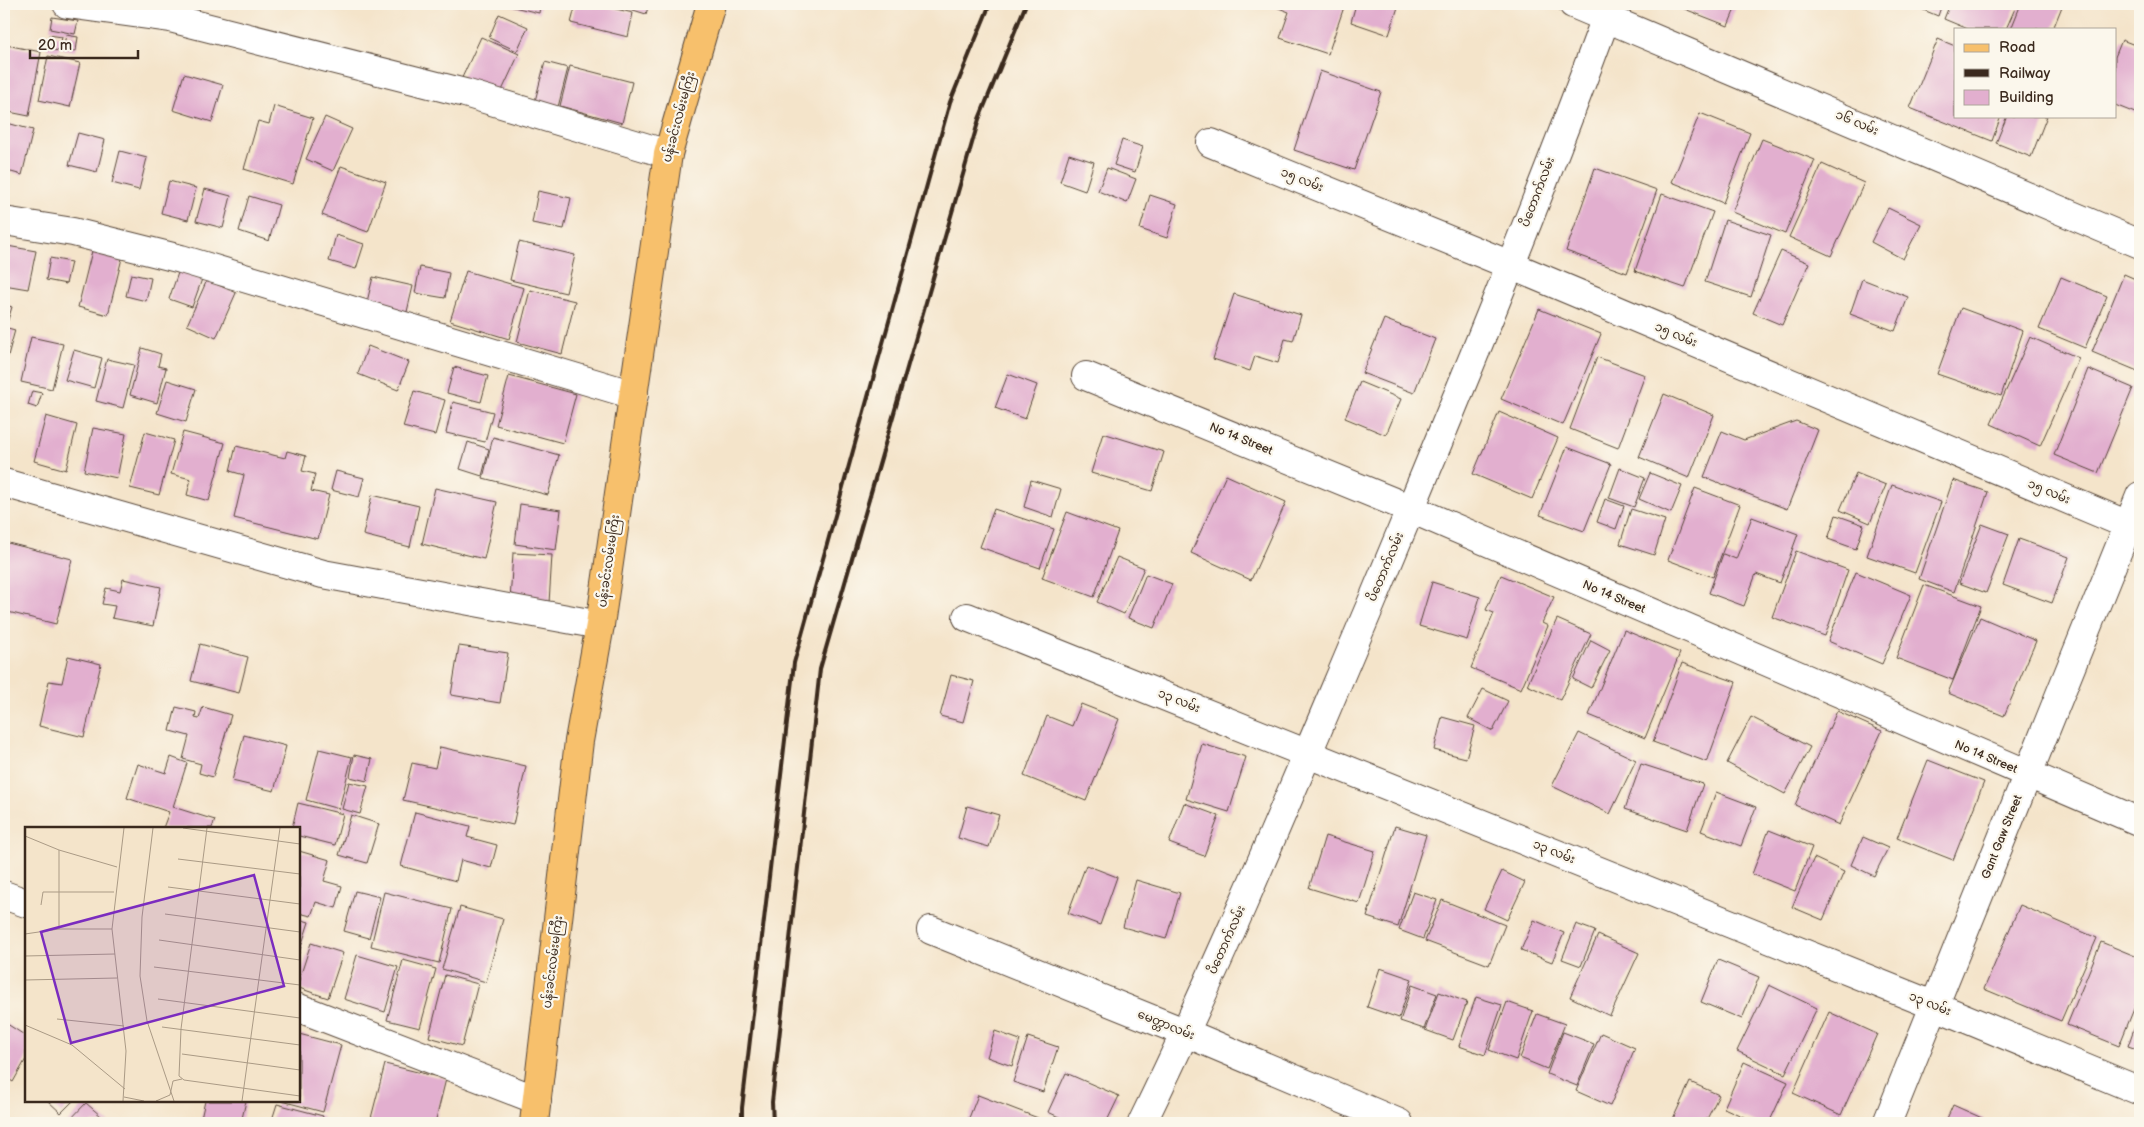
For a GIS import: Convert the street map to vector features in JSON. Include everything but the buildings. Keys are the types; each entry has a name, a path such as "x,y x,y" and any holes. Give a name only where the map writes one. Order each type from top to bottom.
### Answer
{"main road":[{"name":"ပန်းခင်းလမ်းမကြီး","path":"535,1111 579,741 600,625 668,154 711,4"}],"street":[{"path":"67,4 171,11 465,93 668,154"},
{"name":"၁၆ လမ်း","path":"1573,4 1609,10 2140,244"},
{"name":"ပိတောက်လမ်း","path":"1142,1123 1186,1033 1411,509 1510,265 1609,10"},
{"name":"၁၅ လမ်း","path":"1211,143 1510,265 2134,527"},
{"path":"4,220 73,232 181,259 634,395"},
{"name":"No 14 Street","path":"1086,376 1411,509 2140,822"},
{"path":"4,484 323,574 600,625"},
{"name":"Gant Gaw Street","path":"1887,1123 1933,1005 2028,775 2134,527 2140,496"},
{"name":"၁၃ လမ်း","path":"967,617 1308,752 1933,1005 2140,1091"},
{"path":"4,895 25,904"},
{"name":"မေတ္တာလမ်း","path":"931,930 1186,1033 1399,1123"},
{"path":"300,1008 535,1111"}],"railway":[{"path":"742,1123 742,1108 794,663 950,102 990,4"},
{"path":"773,1123 772,1102 820,669 979,119 1026,4"}]}
